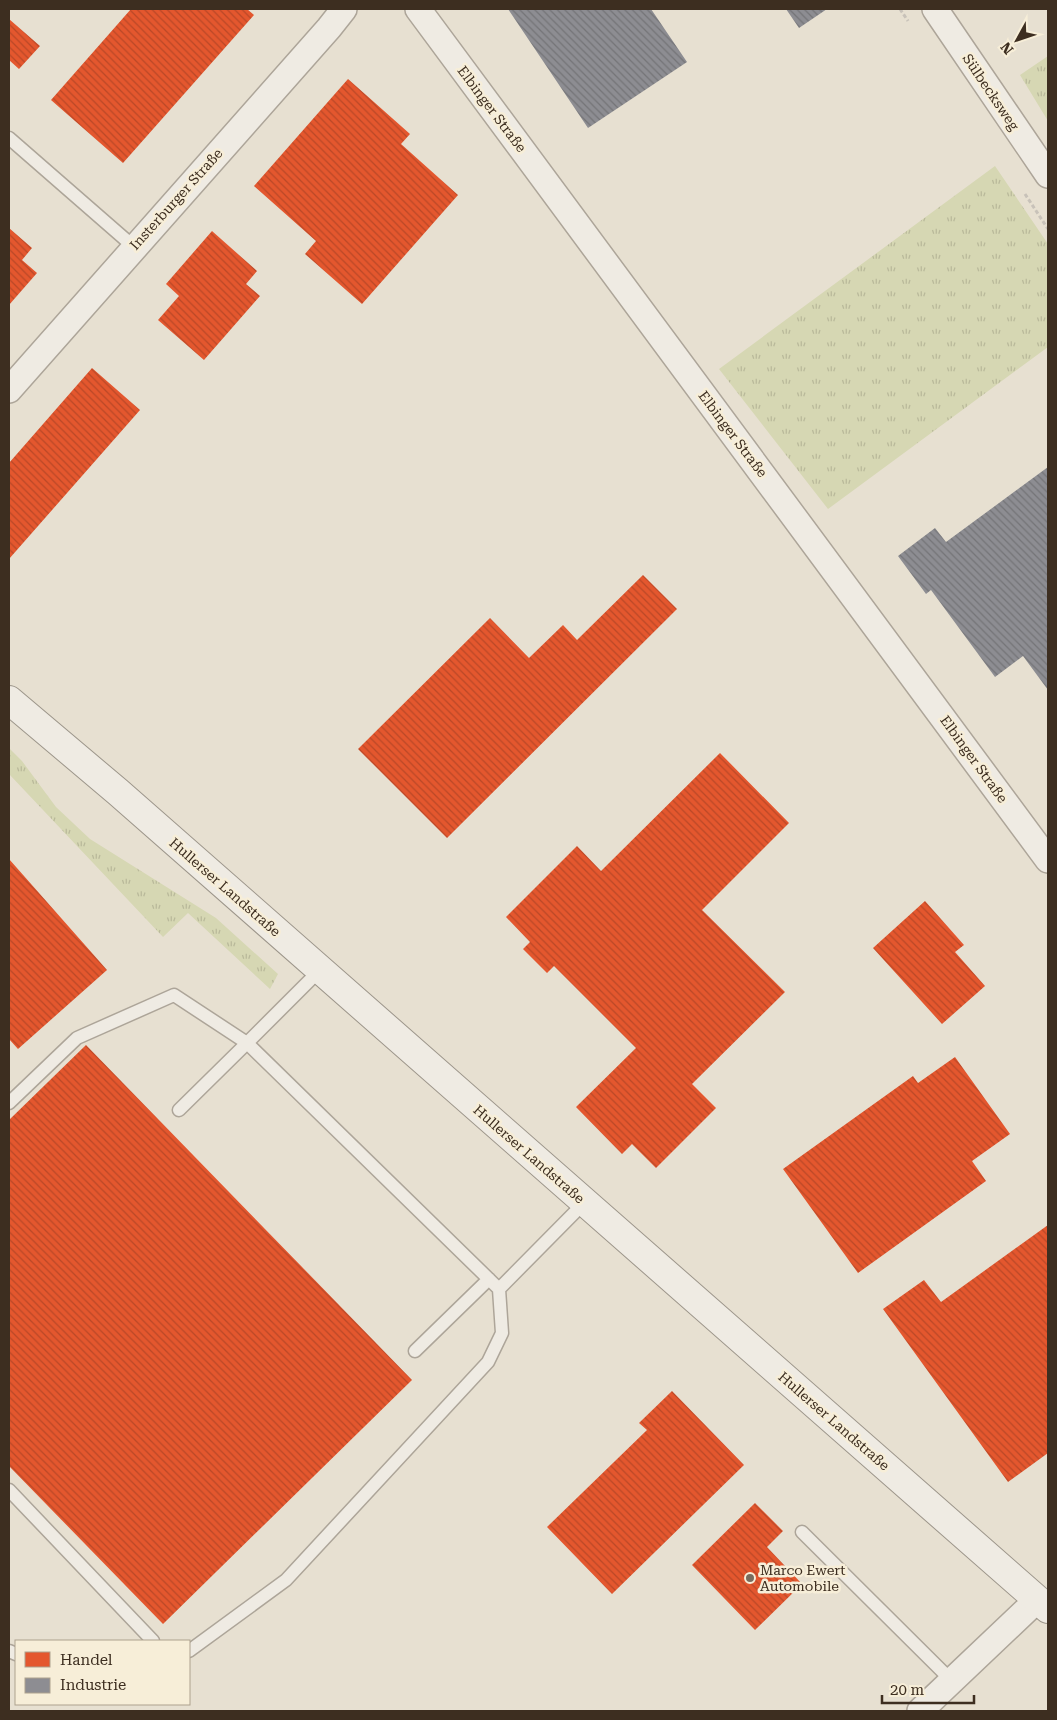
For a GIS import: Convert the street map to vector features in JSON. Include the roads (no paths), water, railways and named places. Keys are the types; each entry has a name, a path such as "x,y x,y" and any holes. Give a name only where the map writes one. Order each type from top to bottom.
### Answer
{"street":[{"name":"Insterburger Straße","path":"9,390 344,9"},
{"name":"Elbinger Straße","path":"418,9 1048,860"},
{"name":"Sülbecksweg","path":"935,9 1048,175"},
{"name":"Hullerser Landstraße","path":"9,700 118,792 1043,1604"},
{"path":"920,1711 952,1681 1043,1604"}],"lane":[{"path":"9,138 134,247"},
{"path":"179,1110 320,970"},
{"path":"9,1103 77,1038 174,995 247,1043 500,1289 502,1333 488,1362 286,1580 190,1649"},
{"path":"500,1289 584,1203"},
{"path":"415,1351 489,1279"},
{"path":"9,1490 152,1640"},
{"path":"802,1532 952,1681"}],"place":[{"name":"Marco Ewert Automobile","path":"750,1578"}]}
